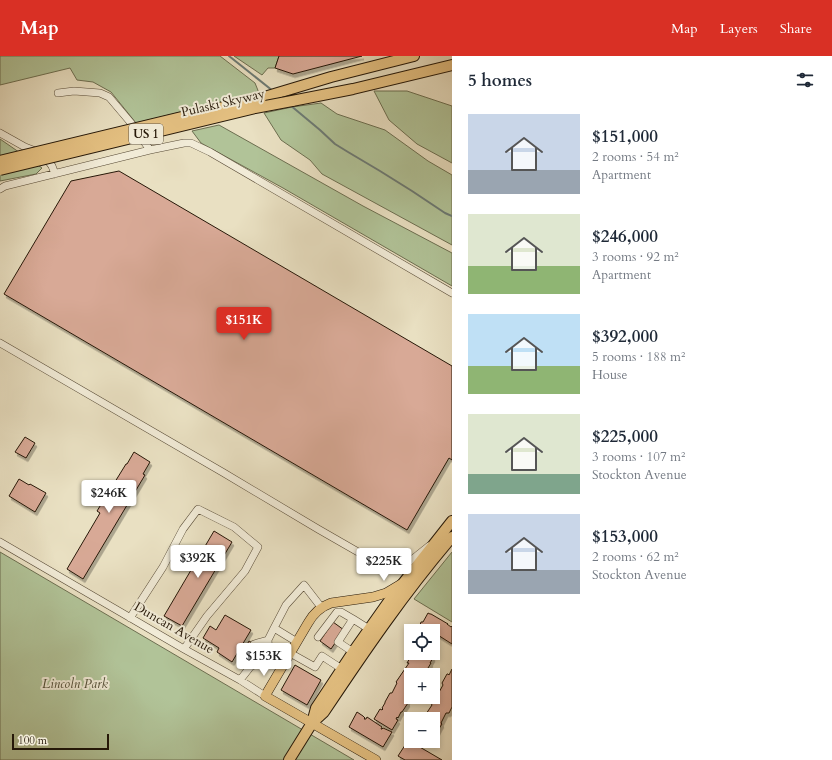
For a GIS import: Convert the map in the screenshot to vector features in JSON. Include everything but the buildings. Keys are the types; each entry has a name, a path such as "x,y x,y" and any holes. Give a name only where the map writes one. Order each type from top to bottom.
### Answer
{"highway":[{"name":"Pulaski Skyway","path":"0,161 261,98 336,75 414,56"},
{"name":"Pulaski Skyway","path":"0,170 255,108 330,94 452,65"},
{"path":"312,723 316,708 353,652 403,583 452,521"},
{"path":"289,760 312,723 324,712 392,613 452,537"}],"main road":[{"path":"265,696 311,617 328,604 379,596 403,583"},
{"name":"Duncan Avenue","path":"265,696 376,760"}],"street":[{"path":"58,93 74,91 100,93 109,97 131,123 150,150"},
{"path":"0,133 25,147 43,154 52,166 55,174"},
{"path":"0,189 5,186 150,150 191,143 210,152 452,293"},
{"path":"0,343 379,564 395,567 403,565 409,562 439,537"},
{"path":"130,618 163,568 184,529 198,510 234,528 258,547 245,571 208,616 184,649"},
{"name":"Duncan Avenue","path":"0,542 240,680 265,696"},
{"path":"262,649 286,605 304,585 322,608"},
{"path":"318,637 337,612 341,612 369,629"},
{"path":"353,619 338,642 353,652"},
{"path":"274,628 297,642"},
{"path":"254,644 268,640"},
{"path":"268,640 269,653"},
{"path":"248,652 251,666"},
{"path":"290,653 315,667 322,656 342,669"},
{"path":"240,680 256,658"},
{"path":"251,666 264,662"}],"green space":[{"path":"0,56 220,56 255,83 259,93 136,123 111,92 93,82 77,80 70,68 0,85"},
{"path":"234,56 279,56 275,68 268,68 262,75"},
{"path":"374,91 407,91 452,106 452,163 417,144 389,120"},
{"path":"321,103 337,114 385,130 428,161 452,175 452,245 322,174 310,160 281,140 264,113"},
{"path":"219,125 363,206 452,253 452,286 283,188 201,143 192,131"},
{"path":"0,139 42,168 36,174 0,181"},
{"name":"Lincoln Park","path":"0,552 354,760 0,760"},
{"path":"452,552 452,622 414,599"}],"waterway":[{"path":"229,56 273,91"},
{"path":"290,105 335,144 452,216"}],"tunnel":[{"path":"256,657 262,649"}]}
